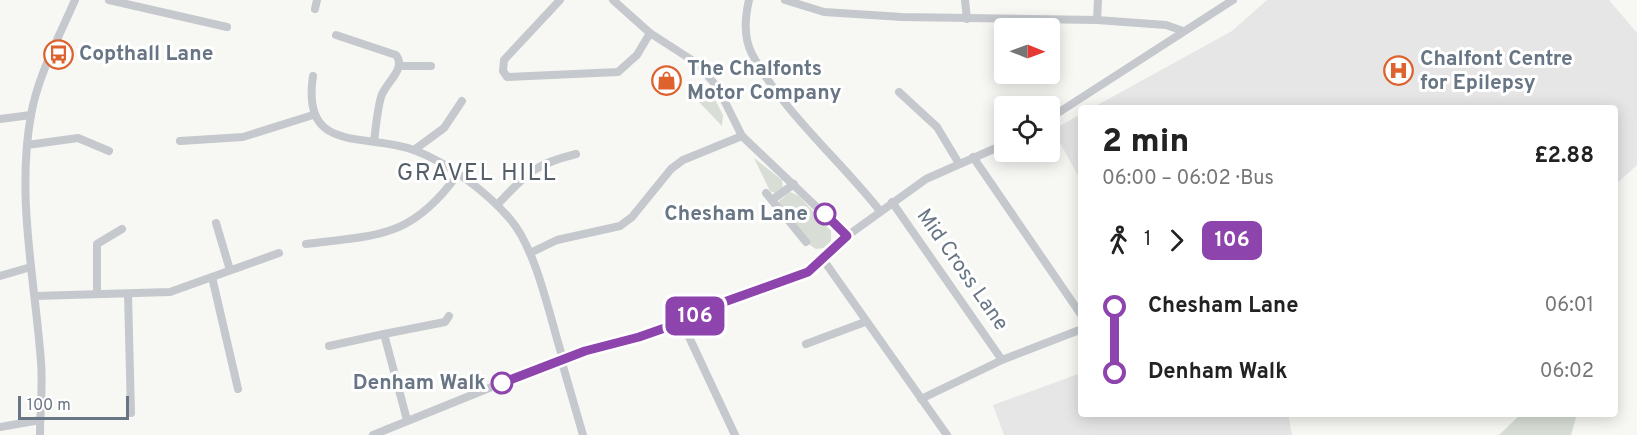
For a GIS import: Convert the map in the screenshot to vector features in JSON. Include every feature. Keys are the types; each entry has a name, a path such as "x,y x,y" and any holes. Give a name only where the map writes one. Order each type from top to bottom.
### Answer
{"street":[{"path":"40,435 41,364 24,184 27,145 31,115 39,84 75,0"},
{"path":"109,0 227,27"},
{"path":"560,0 504,60 503,71 507,78 618,72 637,55 650,33"},
{"path":"613,0 650,33 698,64 718,88 742,136 847,236"},
{"path":"749,0 744,20 751,52 808,132 851,173 880,211"},
{"path":"785,0 824,12 967,19 1097,20 1166,25 1183,31"},
{"path":"965,0 967,19"},
{"path":"1097,20 1098,0"},
{"path":"1060,111 1233,0"},
{"path":"336,34 396,54 400,66"},
{"path":"400,66 431,66"},
{"path":"374,141 381,95 400,66"},
{"path":"313,76 310,95 313,115 332,134 352,141 374,141 414,150 458,174 497,206 522,236 530,253 583,435"},
{"path":"898,92 937,128 958,162"},
{"path":"414,150 444,128 462,101"},
{"path":"0,119 31,115"},
{"path":"180,141 243,137 313,115"},
{"path":"530,253 557,240 620,226 632,217 671,169 683,160 742,136"},
{"path":"27,145 78,138 109,151"},
{"path":"374,435 562,359 682,322 713,306 808,272 847,236 926,179 958,162 994,148"},
{"path":"497,206 531,170 552,160 576,154"},
{"path":"973,157 1078,310"},
{"path":"306,244 378,236 403,226 438,202 458,174"},
{"path":"794,184 769,196 806,242"},
{"name":"Mid Cross Lane","path":"892,202 1002,360"},
{"path":"216,223 230,270"},
{"path":"98,294 97,244 122,229"},
{"path":"35,296 170,292 279,253"},
{"path":"822,258 947,435"},
{"path":"0,276 31,267"},
{"path":"212,277 238,389"},
{"path":"128,294 131,413"},
{"path":"329,346 445,322 449,316"},
{"path":"682,322 735,435"},
{"path":"806,344 866,322"},
{"path":"921,399 1002,360 1078,331"},
{"path":"384,334 407,420"},
{"path":"0,427 40,420"}],"shaded area":[{"name":"Chalfont Centre for Epilepsy","path":"1267,0 1609,0 1637,33 1637,165 1618,182 1618,105 1097,105 1232,31"},
{"path":"711,92 723,115 722,126 697,100"},
{"path":"1078,116 1078,176 1060,143 1060,126"},
{"path":"754,158 782,180 783,189 777,194 770,191"},
{"path":"790,192 799,196 831,231 831,242 825,248 816,249 810,245 779,207 779,201"},
{"path":"1078,374 1078,417 1289,417 1292,435 1004,435 993,405"},
{"path":"1518,417 1576,417 1571,435 1499,435"}],"bus line":[{"name":"106","path":"502,383 561,359 682,322 713,306 808,272 847,236 825,214"}],"place":[{"name":"Copthall Lane","path":"58,54"},
{"name":"Chalfont Centre for Epilepsy","path":"1399,71"},
{"name":"The Chalfonts Motor Company","path":"666,81"},
{"name":"Chesham Lane","path":"825,214"},
{"name":"Denham Walk","path":"502,383"}],"district":[{"name":"GRAVEL HILL","path":"477,174"}]}
